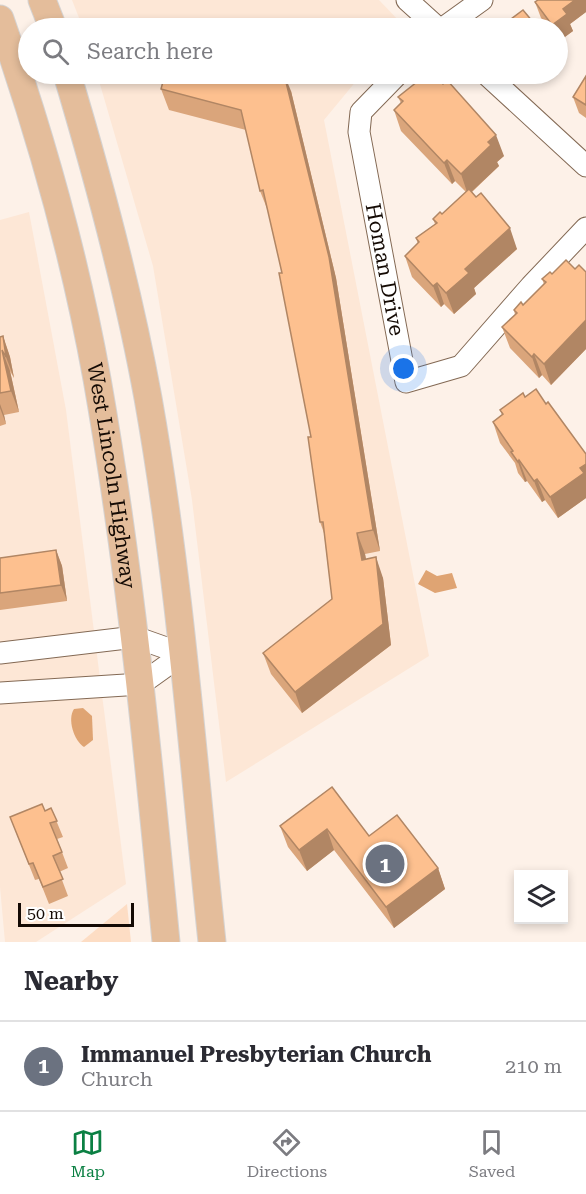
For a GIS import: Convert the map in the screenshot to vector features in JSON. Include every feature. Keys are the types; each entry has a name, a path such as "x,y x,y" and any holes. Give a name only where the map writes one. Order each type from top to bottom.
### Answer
{"main road":[{"path":"42,0 49,18"},
{"name":"West Lincoln Highway","path":"0,19 18,78"},
{"name":"West Lincoln Highway","path":"20,84 62,221 92,355 119,514 141,684 166,942"},
{"path":"70,84 104,201 125,286 148,398 168,526 212,942"}],"street":[{"path":"407,0 427,18"},
{"path":"457,18 482,0"},
{"name":"Homan Drive","path":"388,84 361,112 359,132 406,382 461,366 531,286 586,228"},
{"path":"497,84 586,166"},
{"path":"0,652 135,637 183,654"},
{"path":"0,693 141,684 183,654"}],"shaded area":[{"path":"72,0 379,0 396,18 79,18"},
{"path":"100,84 354,84 324,120 429,656 226,782 192,500 153,266"},
{"path":"29,212 66,410 126,884 36,942 5,942 0,887 0,220"},
{"path":"426,570 437,576 452,573 457,588 435,593 418,584"},
{"path":"83,708 92,716 93,740 84,747 77,740 71,724 74,709"},
{"path":"127,904 131,942 81,942"}],"building":[{"path":"538,0 575,0 563,9 567,14 562,18 547,18 535,2"},
{"path":"523,10 530,18 512,18"},
{"path":"586,76 586,105 573,97"},
{"path":"162,84 286,84 329,257 373,530 357,533 362,560 376,557 383,624 295,692 263,653 332,599 323,522 320,522 308,437 311,437 279,273 282,273 263,190 260,191 241,110 161,89"},
{"path":"414,84 451,84 496,135 488,142 491,145 461,174 447,160 444,163 394,110 403,101 398,97"},
{"path":"469,189 476,197 481,193 510,228 465,269 469,273 446,293 437,283 433,286 405,256 419,242 416,238 437,223 433,219 440,212 442,214"},
{"path":"566,260 575,269 579,265 586,272 586,320 544,364 534,354 532,357 502,327 517,313 514,310 521,302 523,305 546,282 542,279 550,272 552,274"},
{"path":"3,336 6,357 2,350 11,391 0,393 0,337"},
{"path":"536,389 586,454 586,464 580,468 584,473 550,497 537,479 534,481 519,460 518,462 493,422 503,414 500,410 523,393 525,397"},
{"path":"56,550 61,585 0,593 0,558"},
{"path":"332,787 369,836 397,815 438,868 386,907 327,829 299,850 280,826"},
{"path":"42,804 45,811 51,808 57,821 50,823 62,852 53,856 63,879 43,887 33,863 29,864 10,817"}],"place":[{"name":"Immanuel Presbyterian Church","path":"385,864"}]}
